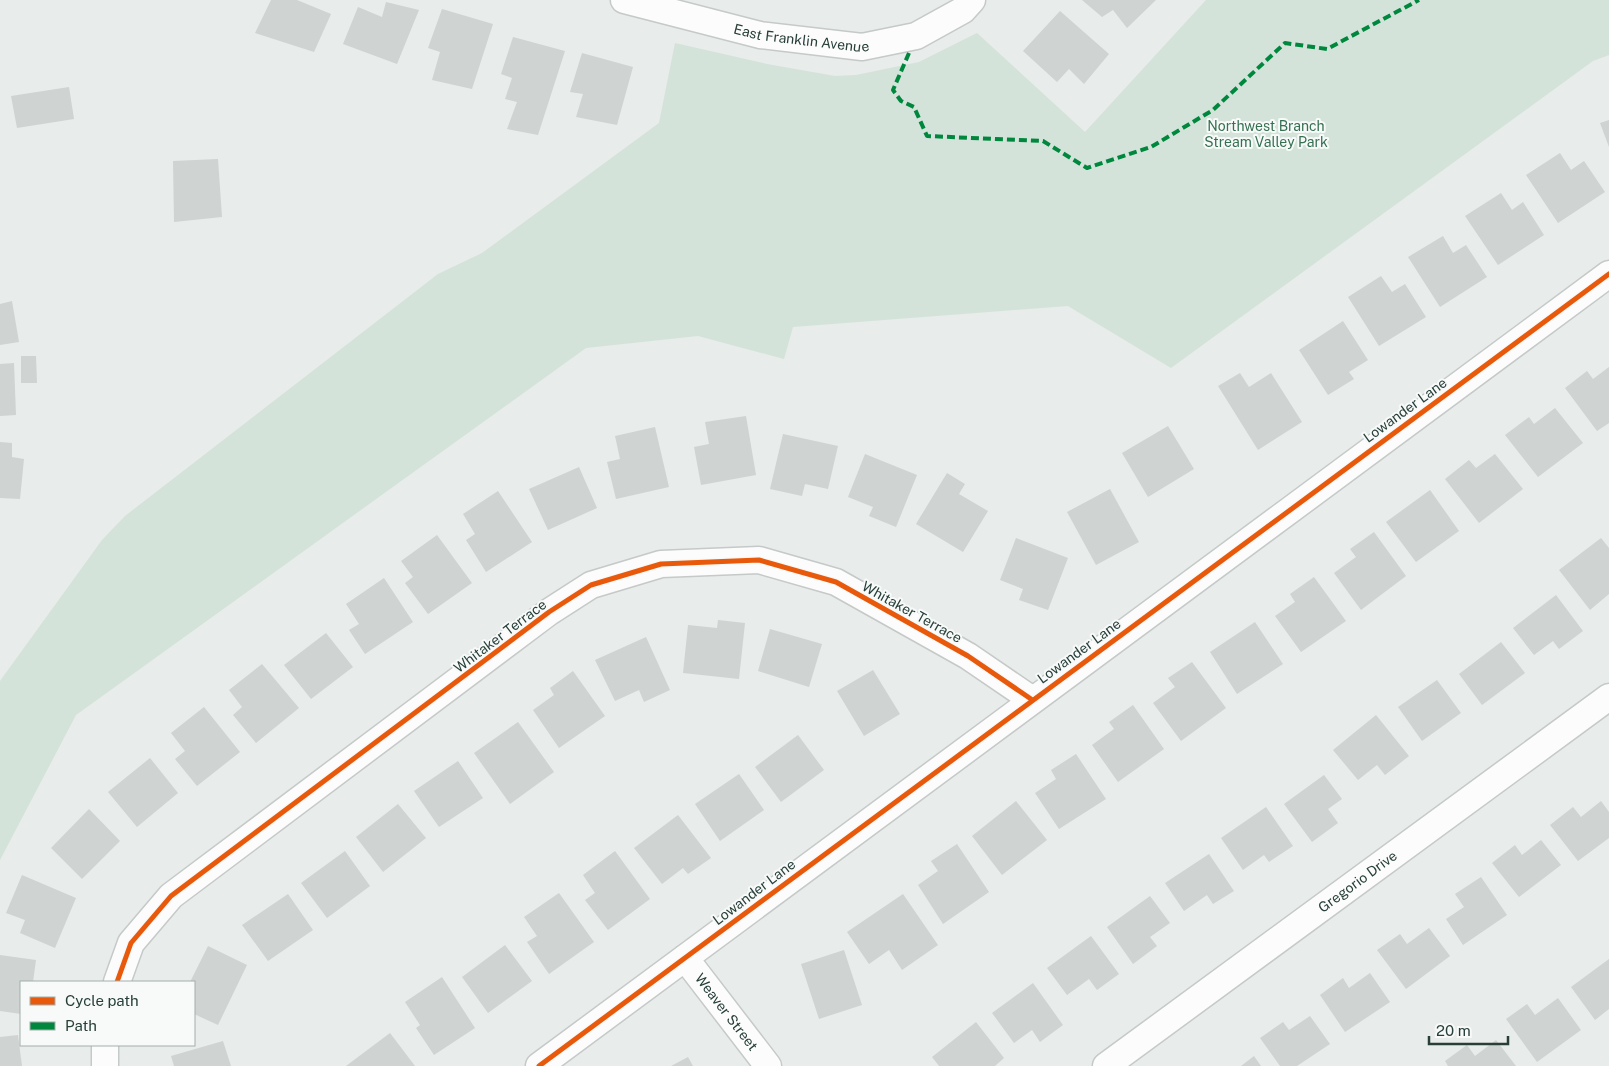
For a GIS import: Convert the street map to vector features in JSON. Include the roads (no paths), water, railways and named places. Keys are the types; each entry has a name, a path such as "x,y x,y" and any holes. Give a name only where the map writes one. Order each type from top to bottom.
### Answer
{"street":[{"name":"East Franklin Avenue","path":"624,0 760,34 862,47 916,36 963,10 972,0"},
{"name":"Lowander Lane","path":"539,1066 1609,274"},
{"name":"Whitaker Terrace","path":"117,981 131,943 171,896 549,612 591,585 661,564 759,560 836,582 968,656 1031,700"},
{"name":"Gregorio Drive","path":"1106,1066 1609,697"},
{"name":"Weaver Street","path":"685,958 768,1066"},
{"path":"105,1046 105,1066"}],"park label":[{"name":"Northwest Branch Stream Valley Park","path":"1266,134"}]}
